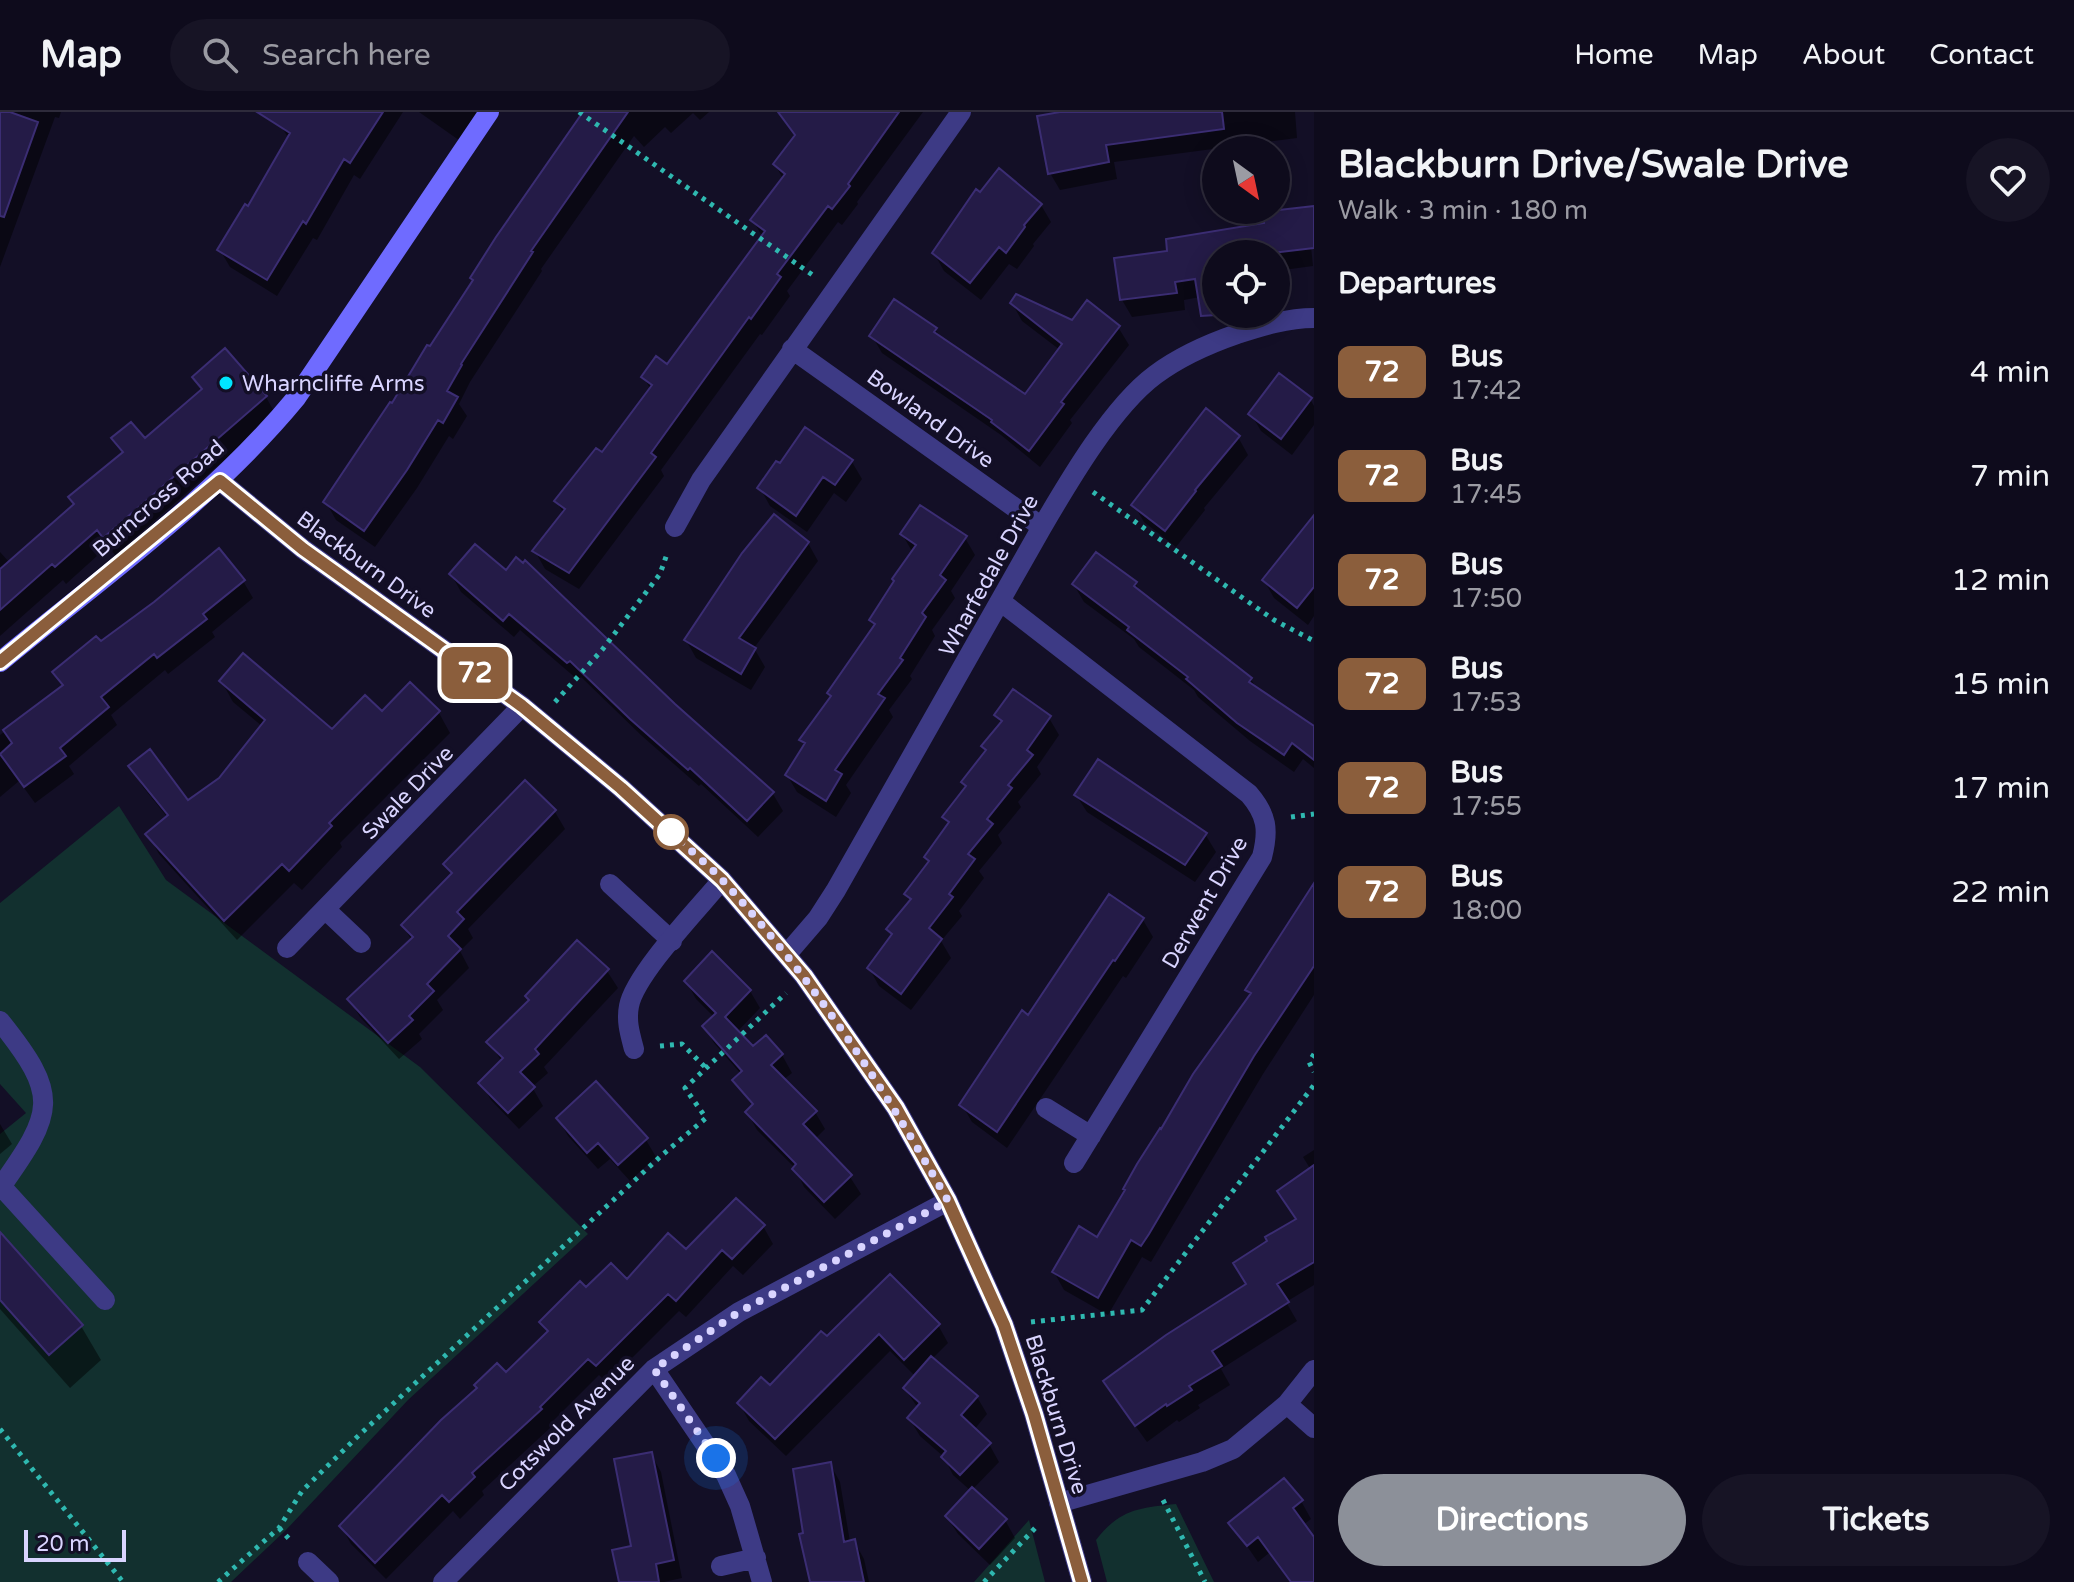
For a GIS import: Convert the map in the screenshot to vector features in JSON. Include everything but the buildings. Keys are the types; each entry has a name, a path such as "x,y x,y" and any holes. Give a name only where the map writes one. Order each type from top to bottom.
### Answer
{"main road":[{"name":"Burncross Road","path":"0,662 220,481 296,398 489,112"}],"street":[{"path":"675,527 701,480 961,112"},
{"name":"Wharfedale Drive","path":"787,954 818,918 836,890 1042,527 1072,477 1128,400 1154,376 1190,353 1263,325 1314,318"},
{"name":"Bowland Drive","path":"792,349 1042,527"},
{"name":"Blackburn Drive","path":"220,481 303,549 522,706 621,788 722,880 787,954 896,1108 948,1201 1004,1325 1034,1414 1082,1582"},
{"name":"Derwent Drive","path":"1000,601 1249,794 1267,820 1267,838 1262,857 1074,1163"},
{"name":"Swale Drive","path":"287,948 522,706"},
{"path":"634,1049 627,1028 629,1004 637,983 722,880"},
{"path":"610,884 672,941"},
{"path":"326,910 361,943"},
{"path":"0,1021 39,1076 45,1100 42,1122 1,1187 105,1300"},
{"path":"1046,1108 1091,1136"},
{"name":"Cotswold Avenue","path":"443,1582 654,1369 739,1312 948,1201"},
{"path":"654,1369 726,1475 740,1506 761,1582"},
{"path":"1059,1503 1202,1462 1233,1449 1287,1404 1314,1370"},
{"path":"1287,1404 1314,1428"},
{"path":"721,1566 756,1558"},
{"path":"308,1562 329,1582"}],"path":[{"path":"579,112 834,290"},
{"path":"1072,477 1274,620 1314,641"},
{"path":"539,721 602,650 660,574 675,527"},
{"path":"218,1582 279,1528 302,1491 356,1438 706,1118 685,1088 804,976"},
{"path":"634,1049 682,1044 705,1067"},
{"path":"1314,1054 1309,1062 1314,1072"},
{"path":"1004,1325 1142,1310 1314,1085"},
{"path":"0,1429 123,1582"},
{"path":"1152,1477 1205,1582"},
{"path":"984,1582 1059,1503"}],"green space":[{"path":"119,806 166,880 420,1067 588,1234 408,1400 286,1530 231,1582 0,1582 0,1134 26,1113 0,1084 0,903"},
{"path":"1176,1504 1214,1582 1107,1582 1096,1540 1122,1516 1151,1507"},
{"path":"1029,1520 1045,1582 974,1582"}],"bus line":[{"name":"72","path":"0,662 220,481 303,549 522,706 621,788 722,880 787,954 896,1108 948,1201 1004,1325 1034,1414 1082,1582"}],"place":[{"name":"Wharncliffe Arms","path":"226,383"}],"route":[{"path":"671,832 722,880 804,976 896,1108 948,1201 739,1312 654,1369 716,1458"}]}
